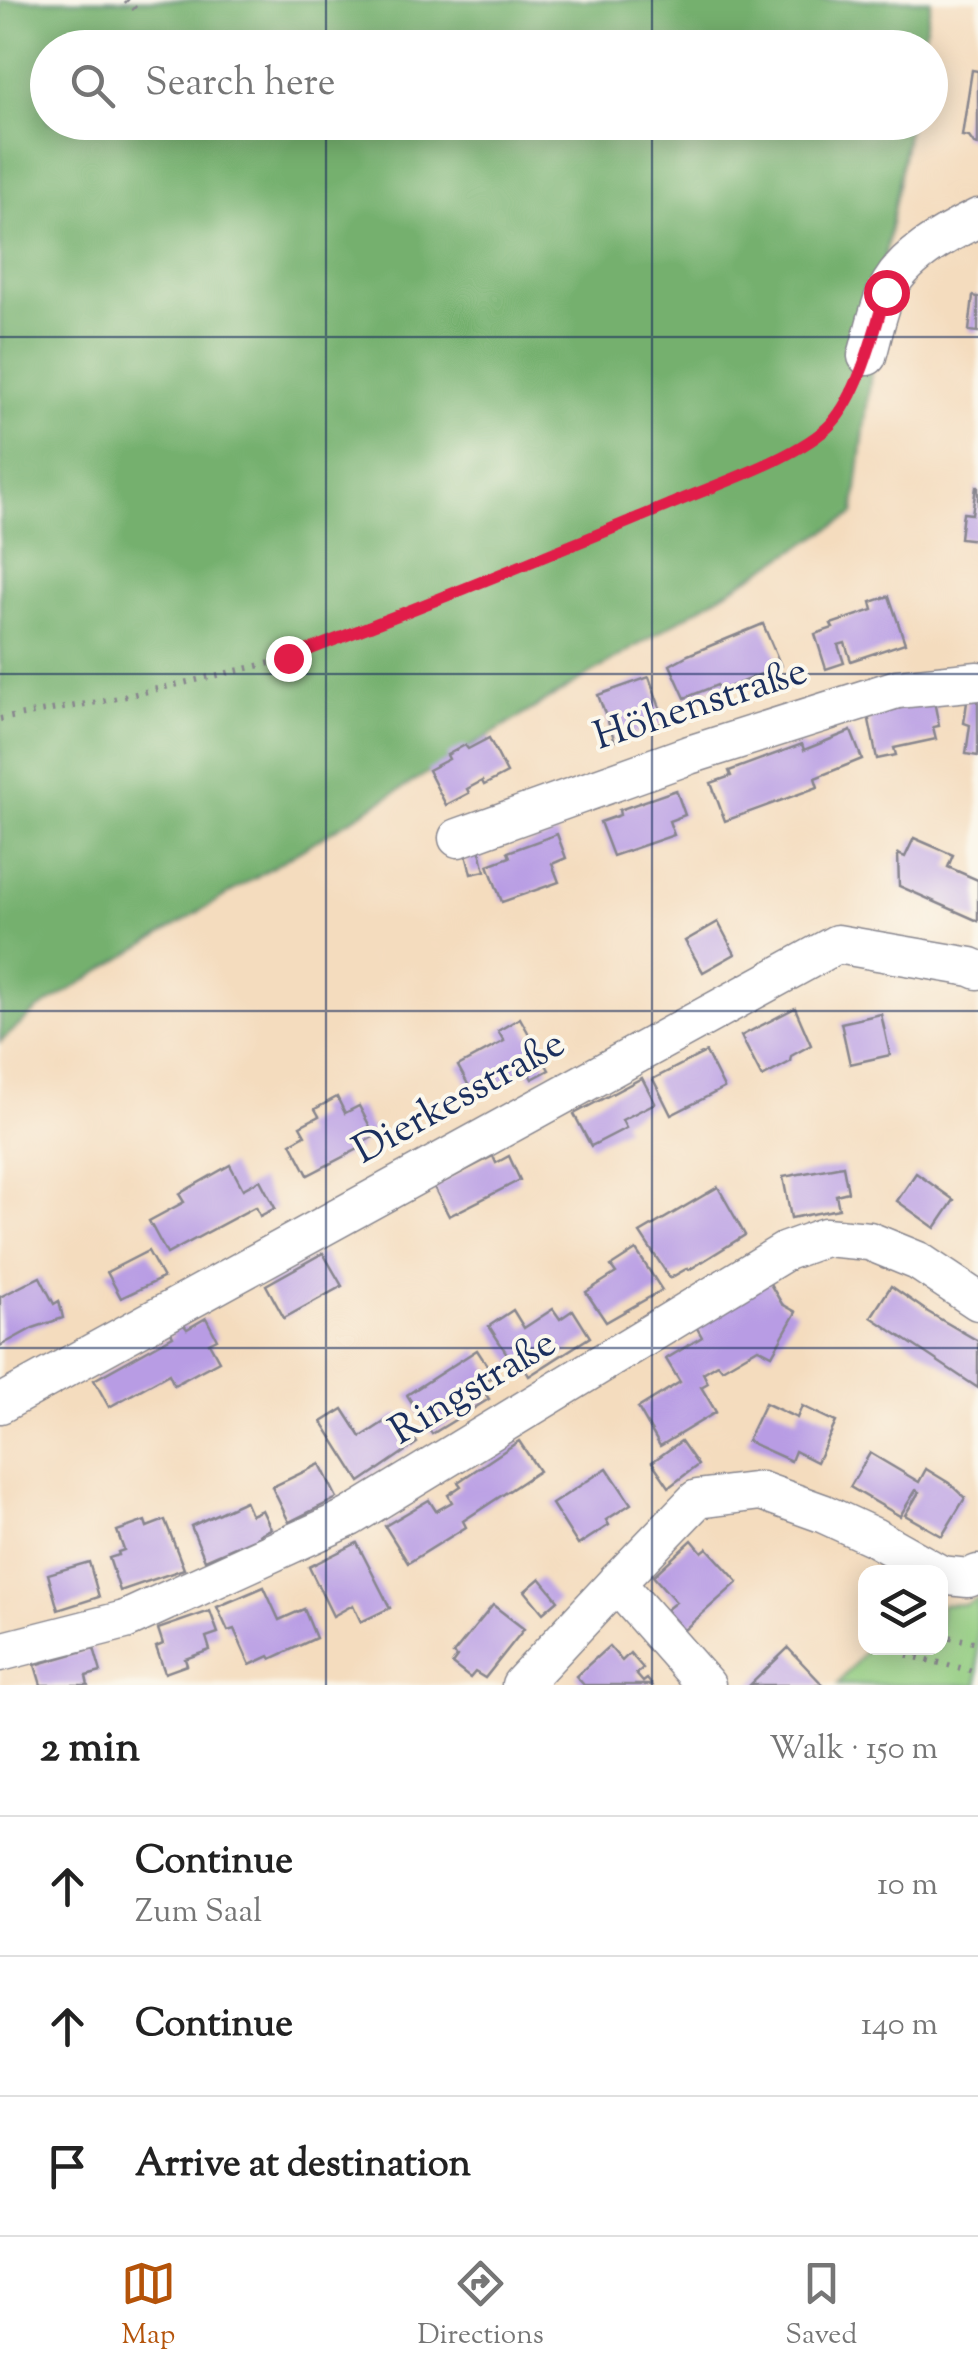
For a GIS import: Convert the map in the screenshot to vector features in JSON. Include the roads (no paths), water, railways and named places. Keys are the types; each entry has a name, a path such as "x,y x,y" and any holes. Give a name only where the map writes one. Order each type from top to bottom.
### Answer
{"street":[{"path":"868,356 886,292 913,258 978,218"},
{"name":"Höhenstraße","path":"458,838 689,755 897,689 978,681"},
{"name":"Dierkesstraße","path":"0,1404 838,944 978,970"},
{"name":"Ringstraße","path":"0,1652 125,1620 350,1517 786,1251 824,1238 869,1240 918,1261 978,1301"},
{"path":"521,1685 697,1499 761,1491 822,1512 922,1565"},
{"path":"948,1575 968,1578 978,1574"},
{"path":"616,1583 706,1685"}]}
